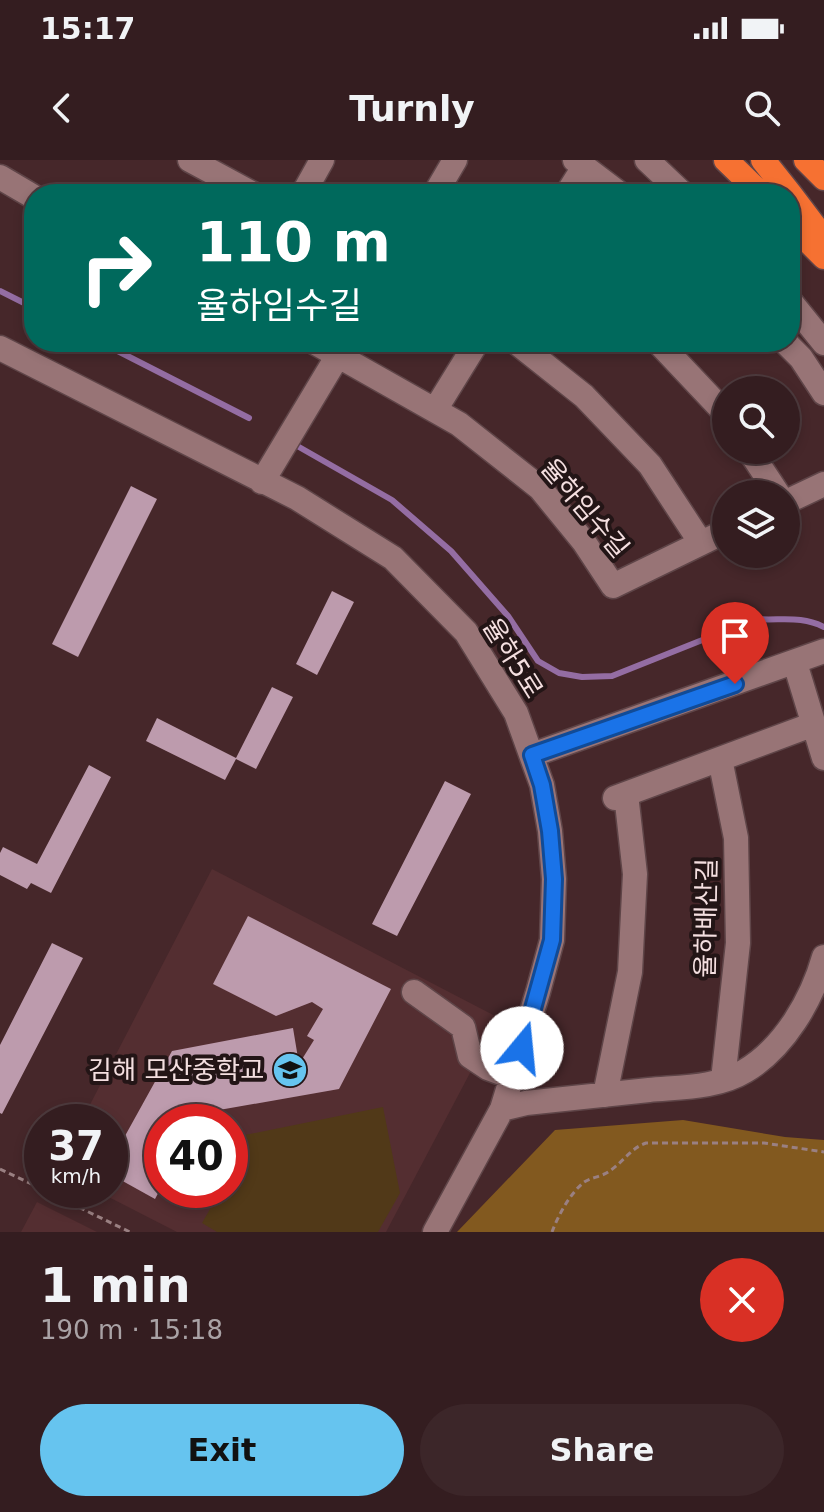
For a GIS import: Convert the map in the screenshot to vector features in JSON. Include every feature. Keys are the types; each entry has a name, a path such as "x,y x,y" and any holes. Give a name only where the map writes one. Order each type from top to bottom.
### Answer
{"highway":[{"path":"726,160 751,184"},
{"path":"763,160 782,184"},
{"path":"806,160 824,178"},
{"path":"800,207 824,239"},
{"path":"800,233 824,257"}],"street":[{"path":"190,160 234,184"},
{"path":"309,184 322,160"},
{"path":"441,184 455,160"},
{"path":"647,160 672,184"},
{"path":"571,184 580,163 607,184"},
{"path":"0,177 24,191"},
{"path":"800,313 824,343"},
{"name":"율하5로","path":"0,348 340,523 393,558 466,632 516,713 542,785 550,831 554,879 552,940 502,1109 435,1232"},
{"path":"262,482 340,352"},
{"name":"율하임수길","path":"348,352 459,424 540,488 584,542 613,586 712,538"},
{"path":"435,410 471,352"},
{"path":"529,352 584,396 650,465 701,543"},
{"path":"667,352 712,399"},
{"path":"795,352 824,393"},
{"path":"800,495 824,484"},
{"path":"532,755 824,651"},
{"path":"795,663 824,756"},
{"path":"605,1095 630,972 635,874 620,796 814,724"},
{"name":"율하배산길","path":"720,759 736,838 738,943 723,1080"},
{"path":"502,1109 526,1103 713,1083 746,1071 780,1041 813,992 824,957"},
{"path":"414,992 463,1027 470,1056 488,1068 512,1077"}],"path":[{"path":"552,1232 584,1181 600,1178 637,1146 646,1143 764,1143 824,1152"},
{"path":"0,1169 24,1181"},
{"path":"80,1208 130,1232"}],"shaded area":[{"name":"김해 모산중학교","path":"212,869 499,1018 386,1232 177,1232 128,1207 128,1104 90,1104"},
{"path":"383,1107 400,1193 378,1232 217,1232 202,1223 211,1208 248,1208 248,1134"},
{"path":"683,1120 785,1137 824,1140 824,1232 457,1232 555,1130"},
{"path":"34,1208 49,1208 97,1232 21,1232"}],"building":[{"path":"131,486 157,499 78,657 52,644"},
{"path":"332,591 354,602 317,675 296,664"},
{"path":"272,687 293,697 256,769 236,759 225,780 146,741 157,718 236,758"},
{"path":"89,765 111,777 51,893 31,883 27,889 0,875 3,847 37,864"},
{"path":"445,781 471,794 397,936 372,924"},
{"path":"248,916 391,989 339,1089 248,1105 144,1104 144,1193 128,1184 128,1130 172,1051 293,1028 299,1064 314,1040 307,1036 323,1009 312,1002 276,1016 213,984"},
{"path":"52,943 83,958 2,1114 0,1045"}],"waterway":[{"path":"0,291 24,303"},
{"path":"120,352 249,418"},
{"path":"292,443 392,500 451,551 508,616 538,661 559,673 582,677 612,676 755,619 799,620 824,627"}],"place":[{"name":"김해 모산중학교","path":"290,1070"}],"route":[{"path":"522,1048 552,940 554,879 550,831 542,785 532,755 735,684"}]}
